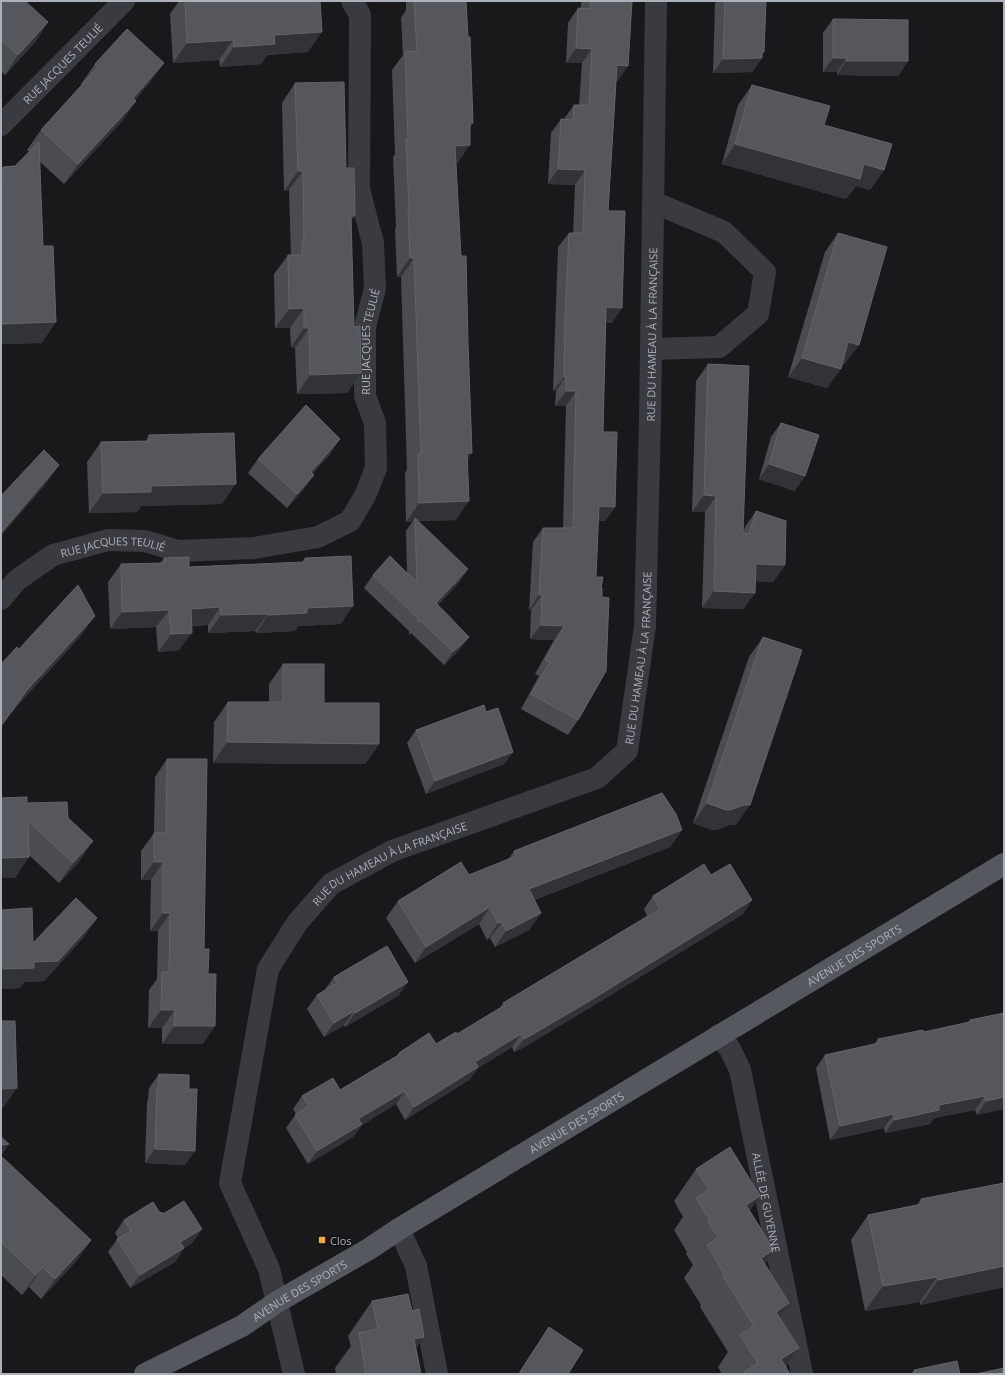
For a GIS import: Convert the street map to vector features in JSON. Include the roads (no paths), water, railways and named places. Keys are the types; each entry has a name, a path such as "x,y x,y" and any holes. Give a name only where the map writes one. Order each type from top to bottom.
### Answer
{"main road":[{"name":"AVENUE DES SPORTS","path":"146,1374 242,1326 277,1302 368,1249 398,1229 1004,864"}],"street":[{"name":"RUE JACQUES TEULIÉ","path":"1,125 124,1"},
{"name":"RUE JACQUES TEULIÉ","path":"1,599 17,580 53,554 108,540 145,541 178,551 254,548 318,537 350,521 365,496 376,468 375,423 365,396 365,327 375,288 373,243 359,189 360,15 352,1"},
{"name":"RUE DU HAMEAU À LA FRANÇAISE","path":"294,1374 269,1269 230,1183 268,969 298,923 331,884 392,851 597,778 627,751 645,626 656,1"},
{"path":"651,349 720,347 758,314 765,272 724,232 653,202"},
{"name":"ALLÉE DE GUYENNE","path":"719,1035 730,1049 740,1070 802,1374"},
{"path":"398,1229 416,1266 436,1374"}],"place":[{"name":"Clos","path":"322,1240"}]}
